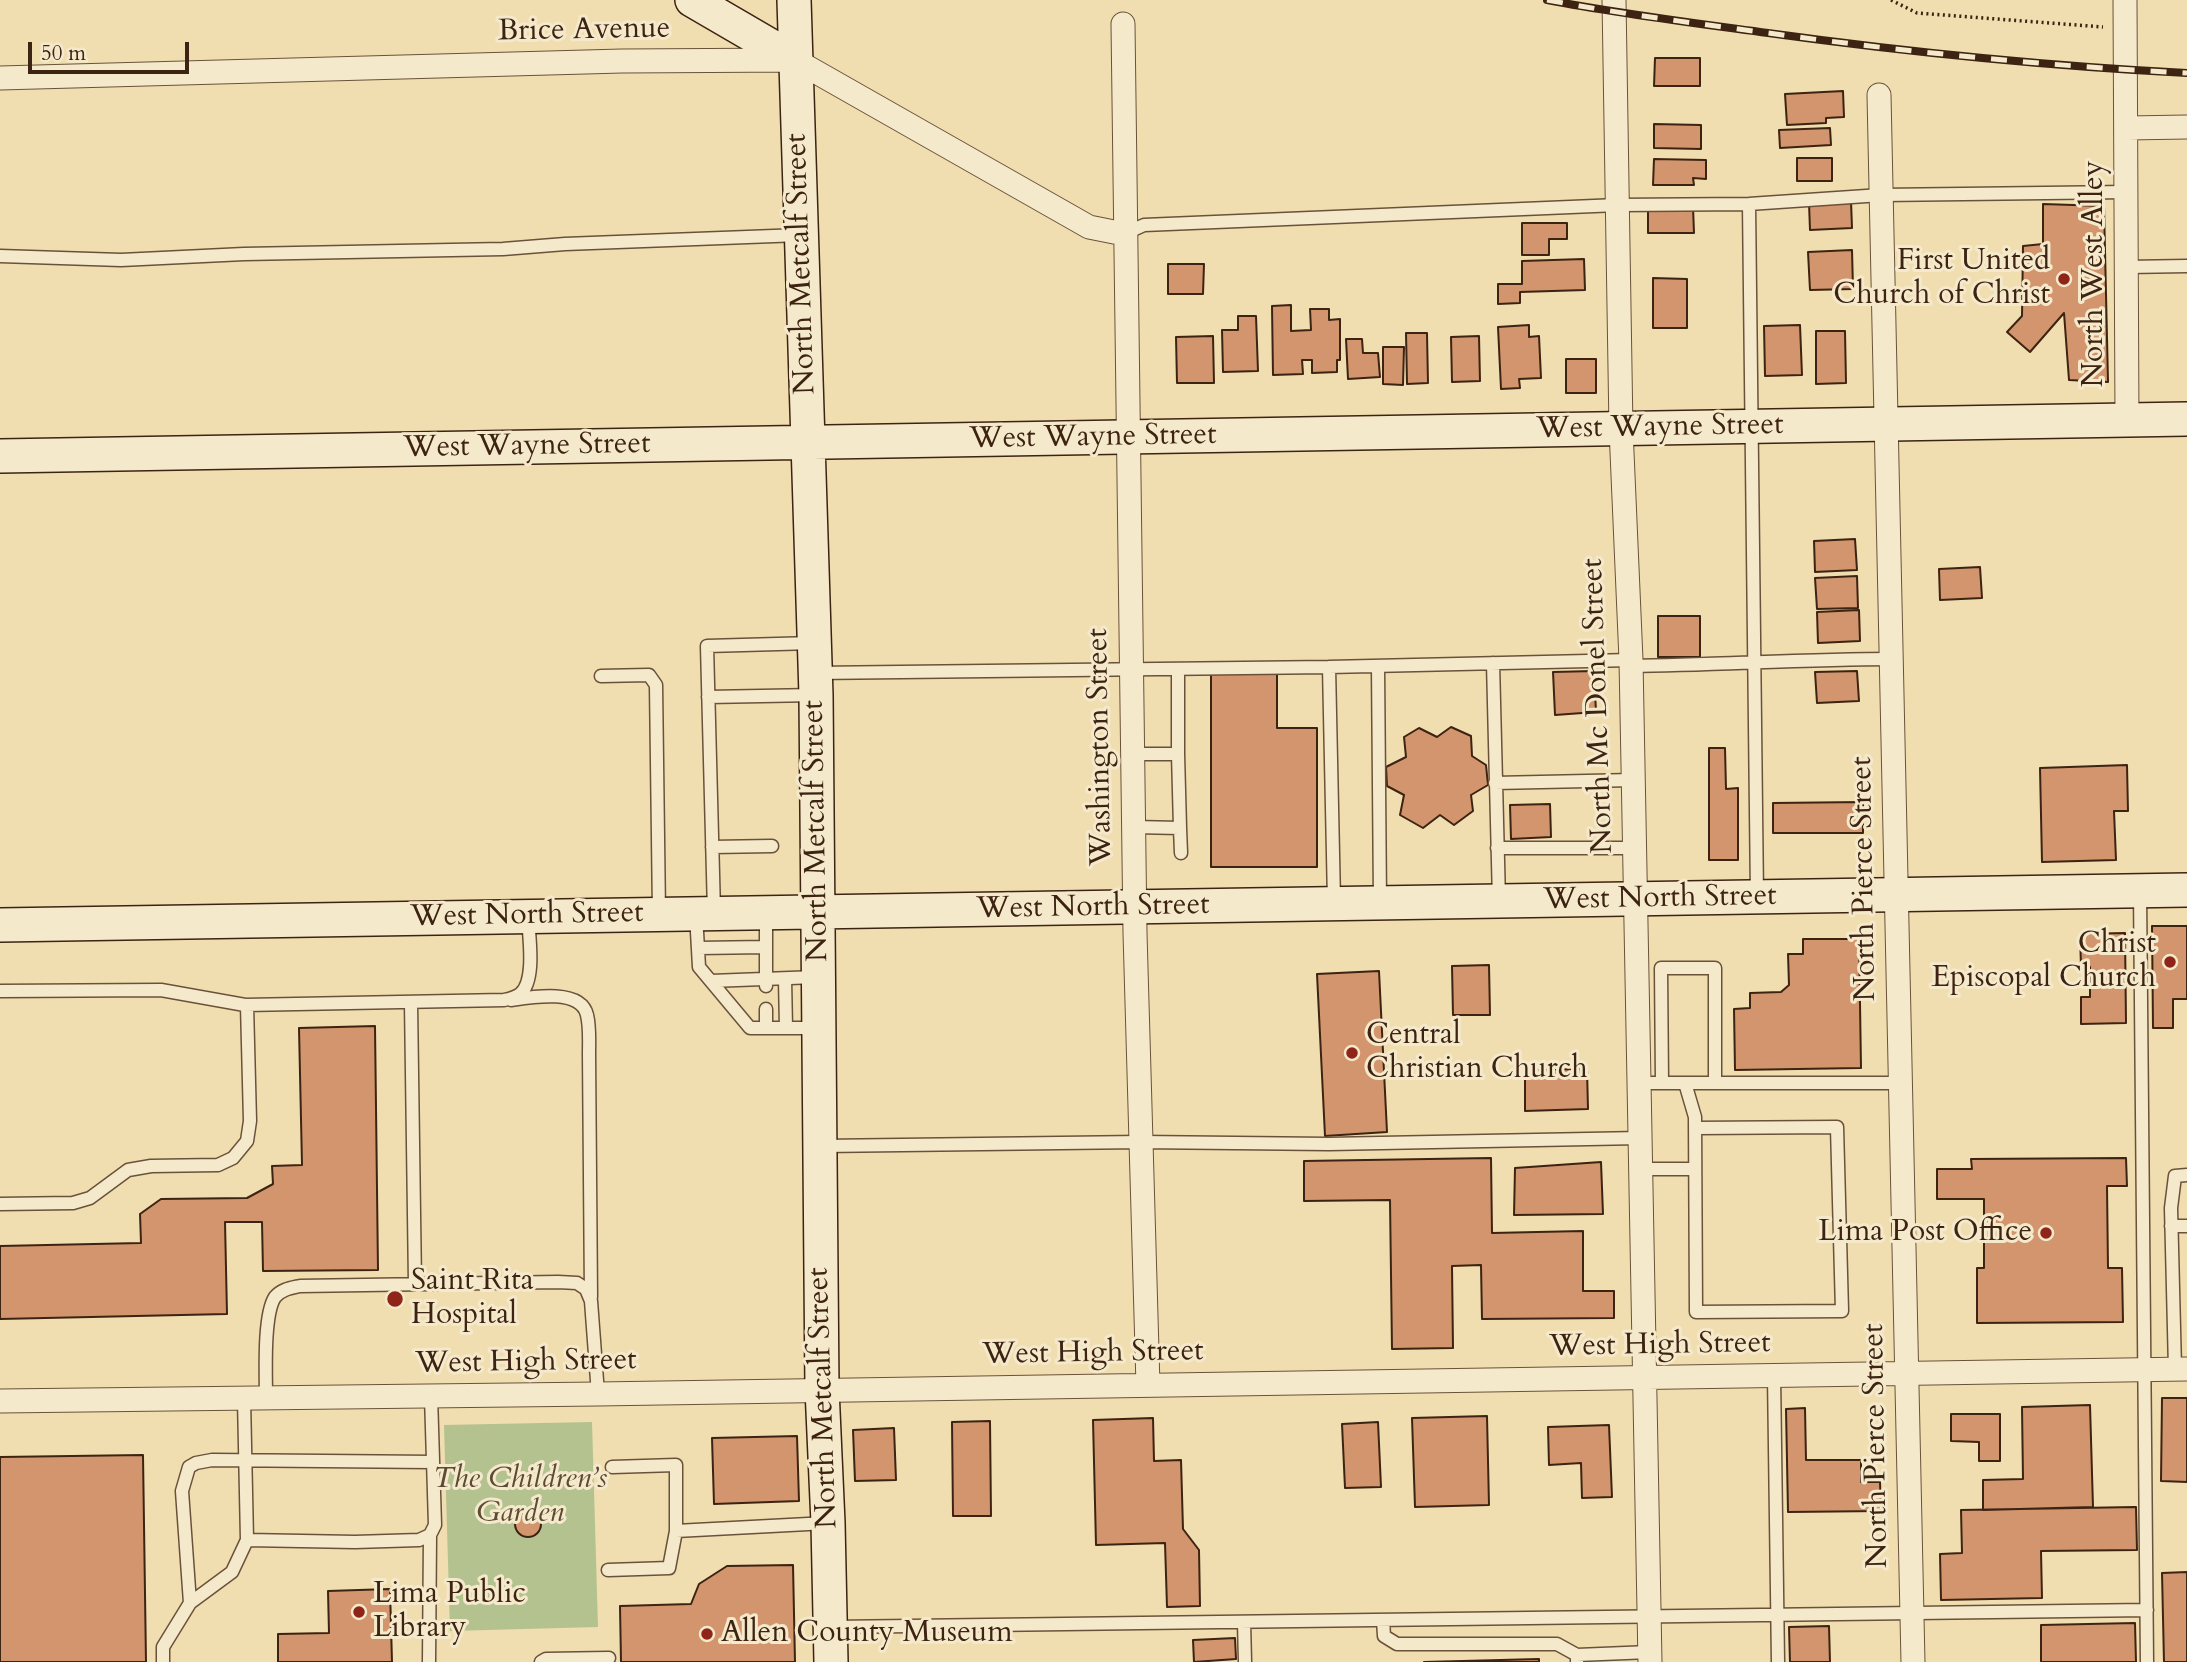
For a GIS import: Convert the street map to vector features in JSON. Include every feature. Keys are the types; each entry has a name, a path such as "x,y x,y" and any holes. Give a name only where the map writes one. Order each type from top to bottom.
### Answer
{"street":[{"path":"692,0 795,60"},
{"name":"North Metcalf Street","path":"794,0 815,670 818,1146 822,1389 831,1662"},
{"name":"North Mc Donel Street","path":"1614,0 1621,429 1631,663 1636,899 1651,1083 1640,1138 1650,1657"},
{"name":"North West Alley","path":"2125,0 2127,420"},
{"name":"Washington Street","path":"1123,24 1135,907 1148,1385"},
{"name":"Brice Avenue","path":"0,78 622,61 795,60 1089,227 1124,234"},
{"name":"North Pierce Street","path":"1879,95 1913,1662"},
{"path":"2127,128 2187,127"},
{"name":"West Wayne Street","path":"0,456 2187,419"},
{"name":"West North Street","path":"0,925 2187,890"},
{"name":"West High Street","path":"0,1401 598,1395 822,1389 2181,1369"}],"lane":[{"path":"1124,234 1143,225 1618,205 1749,204 1881,195 2127,192"},
{"path":"1749,204 1757,897"},
{"path":"0,256 121,260 244,254 503,249 801,234"},
{"path":"2127,267 2187,266"},
{"path":"819,1027 750,1028 699,967 698,948 705,914 712,846 707,646 815,670 1131,670 1892,659"},
{"path":"1493,663 1499,901"},
{"path":"1378,666 1380,903"},
{"path":"1329,667 1334,904"},
{"path":"1178,669 1181,853"},
{"path":"708,698 815,670"},
{"path":"601,676 649,675 656,685 659,914"},
{"path":"1133,754 1178,754"},
{"path":"1495,783 1633,780"},
{"path":"1134,827 1180,828"},
{"path":"712,846 772,845"},
{"path":"1497,848 1635,848"},
{"path":"2140,891 2147,1662"},
{"path":"766,913 766,983"},
{"path":"504,1000 519,995 526,986 530,968 528,916"},
{"path":"698,948 766,947"},
{"path":"1715,1083 1715,968 1661,968 1651,1083 1685,1083 1715,1083 1901,1083"},
{"path":"711,981 766,983 818,977"},
{"path":"785,979 786,1028"},
{"path":"0,991 161,989 247,1005 411,1003 546,996 569,998 582,1005 587,1014 591,1301 598,1395"},
{"path":"411,1003 415,1284"},
{"path":"0,1204 73,1203 90,1198 128,1170 151,1166 218,1165 233,1158 247,1142 250,1121 247,1005"},
{"path":"766,1009 766,1028"},
{"path":"1685,1083 1696,1128 1696,1312 1842,1311 1837,1127 1696,1128"},
{"path":"818,1146 1140,1142 1329,1144 1640,1138"},
{"path":"1641,1169 1695,1169"},
{"path":"2181,1369 2173,1289 2171,1208 2175,1176 2187,1175"},
{"path":"2171,1226 2187,1226"},
{"path":"163,1662 163,1647 190,1603 232,1572 247,1540 245,1461 255,1398 266,1360 270,1313 275,1298 284,1290 300,1286 577,1283 586,1289 591,1301"},
{"path":"2173,1289 2187,1289"},
{"path":"1774,1375 1778,1662"},
{"path":"429,1662 430,1535 435,1525 431,1396"},
{"path":"190,1603 183,1491 185,1473 189,1467 212,1460 433,1462"},
{"path":"608,1570 668,1568 676,1531 676,1465 612,1467"},
{"path":"676,1531 828,1523"},
{"path":"247,1540 394,1541 419,1539 430,1535"},
{"path":"829,1627 2147,1610"},
{"path":"1383,1620 1384,1636 1397,1644 1557,1644 1577,1658 1650,1657"},
{"path":"1244,1622 1245,1662"},
{"path":"541,1662 546,1659 609,1658"}],"path":[{"path":"1891,0 1917,13 2125,28"}],"green space":[{"name":"The Children’s Garden","path":"592,1422 598,1627 450,1631 444,1425"}],"building":[{"path":"1655,58 1700,58 1700,86 1654,86"},
{"path":"1843,91 1844,117 1826,118 1826,123 1787,125 1785,94"},
{"path":"1654,124 1701,125 1701,149 1654,148"},
{"path":"1830,128 1831,145 1780,148 1779,130"},
{"path":"1797,158 1832,158 1832,181 1797,181"},
{"path":"1654,159 1706,160 1706,179 1693,178 1694,185 1653,185"},
{"path":"1851,201 1852,228 1810,230 1809,203"},
{"name":"First United Church of Christ","path":"2043,204 2104,206 2108,382 2069,380 2064,313 2030,352 2007,332 2022,316 2023,246 2043,244"},
{"path":"1648,207 1693,207 1694,233 1648,233"},
{"path":"1522,223 1567,223 1567,239 1549,239 1549,255 1522,255"},
{"path":"1852,250 1853,289 1810,290 1808,252"},
{"path":"1584,259 1585,290 1520,292 1520,303 1498,304 1498,284 1522,284 1522,261"},
{"path":"1168,264 1204,264 1203,294 1168,294"},
{"path":"1653,278 1687,279 1687,328 1653,328"},
{"path":"1291,305 1291,331 1311,330 1310,309 1329,309 1329,320 1340,319 1340,360 1337,360 1337,372 1312,373 1312,360 1302,360 1303,374 1273,375 1272,306"},
{"path":"1238,316 1256,316 1258,371 1223,372 1222,330 1238,330"},
{"path":"1529,325 1529,337 1539,336 1541,378 1519,379 1520,388 1501,389 1498,327"},
{"path":"1800,325 1802,375 1765,376 1764,326"},
{"path":"1816,331 1845,331 1846,383 1816,384"},
{"path":"1406,333 1427,333 1428,383 1407,384"},
{"path":"1213,336 1214,383 1177,383 1176,337"},
{"path":"1479,336 1480,381 1452,382 1451,337"},
{"path":"1346,339 1362,339 1363,353 1378,353 1380,377 1348,379"},
{"path":"1383,347 1404,347 1403,385 1383,384"},
{"path":"1566,359 1596,359 1596,393 1566,393"},
{"path":"1855,539 1857,570 1815,572 1814,541"},
{"path":"1980,567 1982,598 1940,600 1939,569"},
{"path":"1857,576 1858,608 1817,609 1815,578"},
{"path":"1859,610 1860,641 1818,643 1817,612"},
{"path":"1658,616 1700,616 1700,657 1658,657"},
{"path":"1594,671 1596,712 1555,715 1553,672"},
{"path":"1857,671 1859,701 1817,703 1815,672"},
{"path":"1211,673 1277,673 1277,728 1317,728 1317,867 1211,867"},
{"path":"1451,727 1471,736 1472,756 1486,765 1488,785 1471,795 1473,811 1454,825 1440,815 1423,828 1400,815 1404,795 1387,786 1386,767 1406,757 1404,737 1419,728 1437,737"},
{"path":"1709,748 1725,748 1726,789 1738,788 1738,860 1709,860"},
{"path":"2127,765 2128,811 2114,811 2116,860 2042,862 2040,768"},
{"path":"1863,802 1863,833 1773,833 1773,803"},
{"path":"1550,804 1551,837 1511,839 1510,805"},
{"name":"Christ Episcopal Church","path":"2152,926 2187,926 2187,999 2173,999 2173,1028 2153,1028"},
{"path":"2125,933 2126,1023 2081,1024 2081,997 2090,997 2090,967 2081,967 2080,934"},
{"path":"1803,939 1859,939 1861,1068 1735,1070 1734,1009 1750,1008 1750,993 1781,992 1789,985 1788,954 1803,954"},
{"path":"1489,965 1490,1015 1453,1015 1452,966"},
{"name":"Central Christian Church","path":"1379,971 1387,1132 1325,1136 1317,974"},
{"path":"375,1026 378,1270 263,1271 262,1222 225,1222 227,1314 0,1319 0,1246 141,1243 140,1214 161,1199 247,1198 273,1184 272,1166 302,1165 299,1028"},
{"path":"1587,1069 1588,1109 1525,1111 1525,1070"},
{"path":"1491,1158 1492,1233 1583,1231 1583,1291 1614,1291 1614,1318 1482,1319 1481,1265 1452,1266 1453,1348 1392,1349 1390,1200 1304,1201 1304,1161"},
{"name":"Lima Post Office","path":"2126,1158 2127,1186 2107,1186 2108,1268 2122,1268 2123,1322 1977,1323 1977,1268 1984,1268 1984,1199 1937,1199 1937,1169 1972,1169 1971,1159"},
{"path":"1601,1162 1603,1214 1514,1215 1515,1168"},
{"path":"2162,1398 2187,1398 2187,1482 2161,1481"},
{"path":"2090,1405 2093,1507 1983,1510 1983,1480 2023,1479 2022,1407"},
{"path":"1805,1408 1806,1460 1861,1460 1861,1482 1880,1482 1881,1511 1788,1512 1786,1409"},
{"path":"1951,1414 2000,1414 2000,1461 1979,1461 1979,1442 1951,1441"},
{"path":"1487,1416 1489,1505 1415,1507 1412,1418"},
{"path":"1153,1418 1154,1461 1181,1460 1183,1529 1199,1550 1200,1606 1167,1607 1165,1543 1096,1545 1093,1420"},
{"path":"990,1421 991,1516 953,1516 952,1422"},
{"path":"1378,1422 1381,1487 1345,1488 1342,1424"},
{"path":"1609,1425 1612,1497 1582,1498 1581,1463 1549,1465 1548,1427"},
{"path":"894,1428 896,1480 855,1481 853,1430"},
{"path":"797,1436 799,1501 714,1504 712,1438"},
{"path":"143,1455 146,1662 0,1662 0,1457"},
{"path":"2136,1507 2137,1550 2041,1551 2042,1598 1941,1600 1940,1554 1962,1553 1961,1510"},
{"path":"528,1511 537,1515 541,1524 537,1533 528,1537 519,1533 515,1524 519,1515"},
{"name":"Allen County Museum","path":"793,1565 795,1662 621,1662 620,1606 691,1604 699,1584 727,1566"},
{"path":"2187,1572 2187,1662 2164,1662 2162,1573"},
{"name":"Lima Public Library","path":"390,1589 392,1662 278,1662 278,1634 329,1633 328,1591"},
{"path":"2135,1623 2136,1662 2041,1662 2041,1625"},
{"path":"1829,1626 1830,1662 1790,1662 1789,1627"},
{"path":"1235,1638 1236,1659 1194,1662 1193,1640"},
{"path":"1539,1659 1539,1662 1424,1662"}],"railway":[{"path":"1547,0 1658,18 1872,46 2030,62 2187,73"}],"place":[{"name":"First United Church of Christ","path":"2064,279"},
{"name":"Christ Episcopal Church","path":"2170,962"},
{"name":"Central Christian Church","path":"1352,1053"},
{"name":"Lima Post Office","path":"2046,1233"},
{"name":"Saint Rita Hospital","path":"395,1299"},
{"name":"Lima Public Library","path":"359,1612"},
{"name":"Allen County Museum","path":"707,1634"}]}
